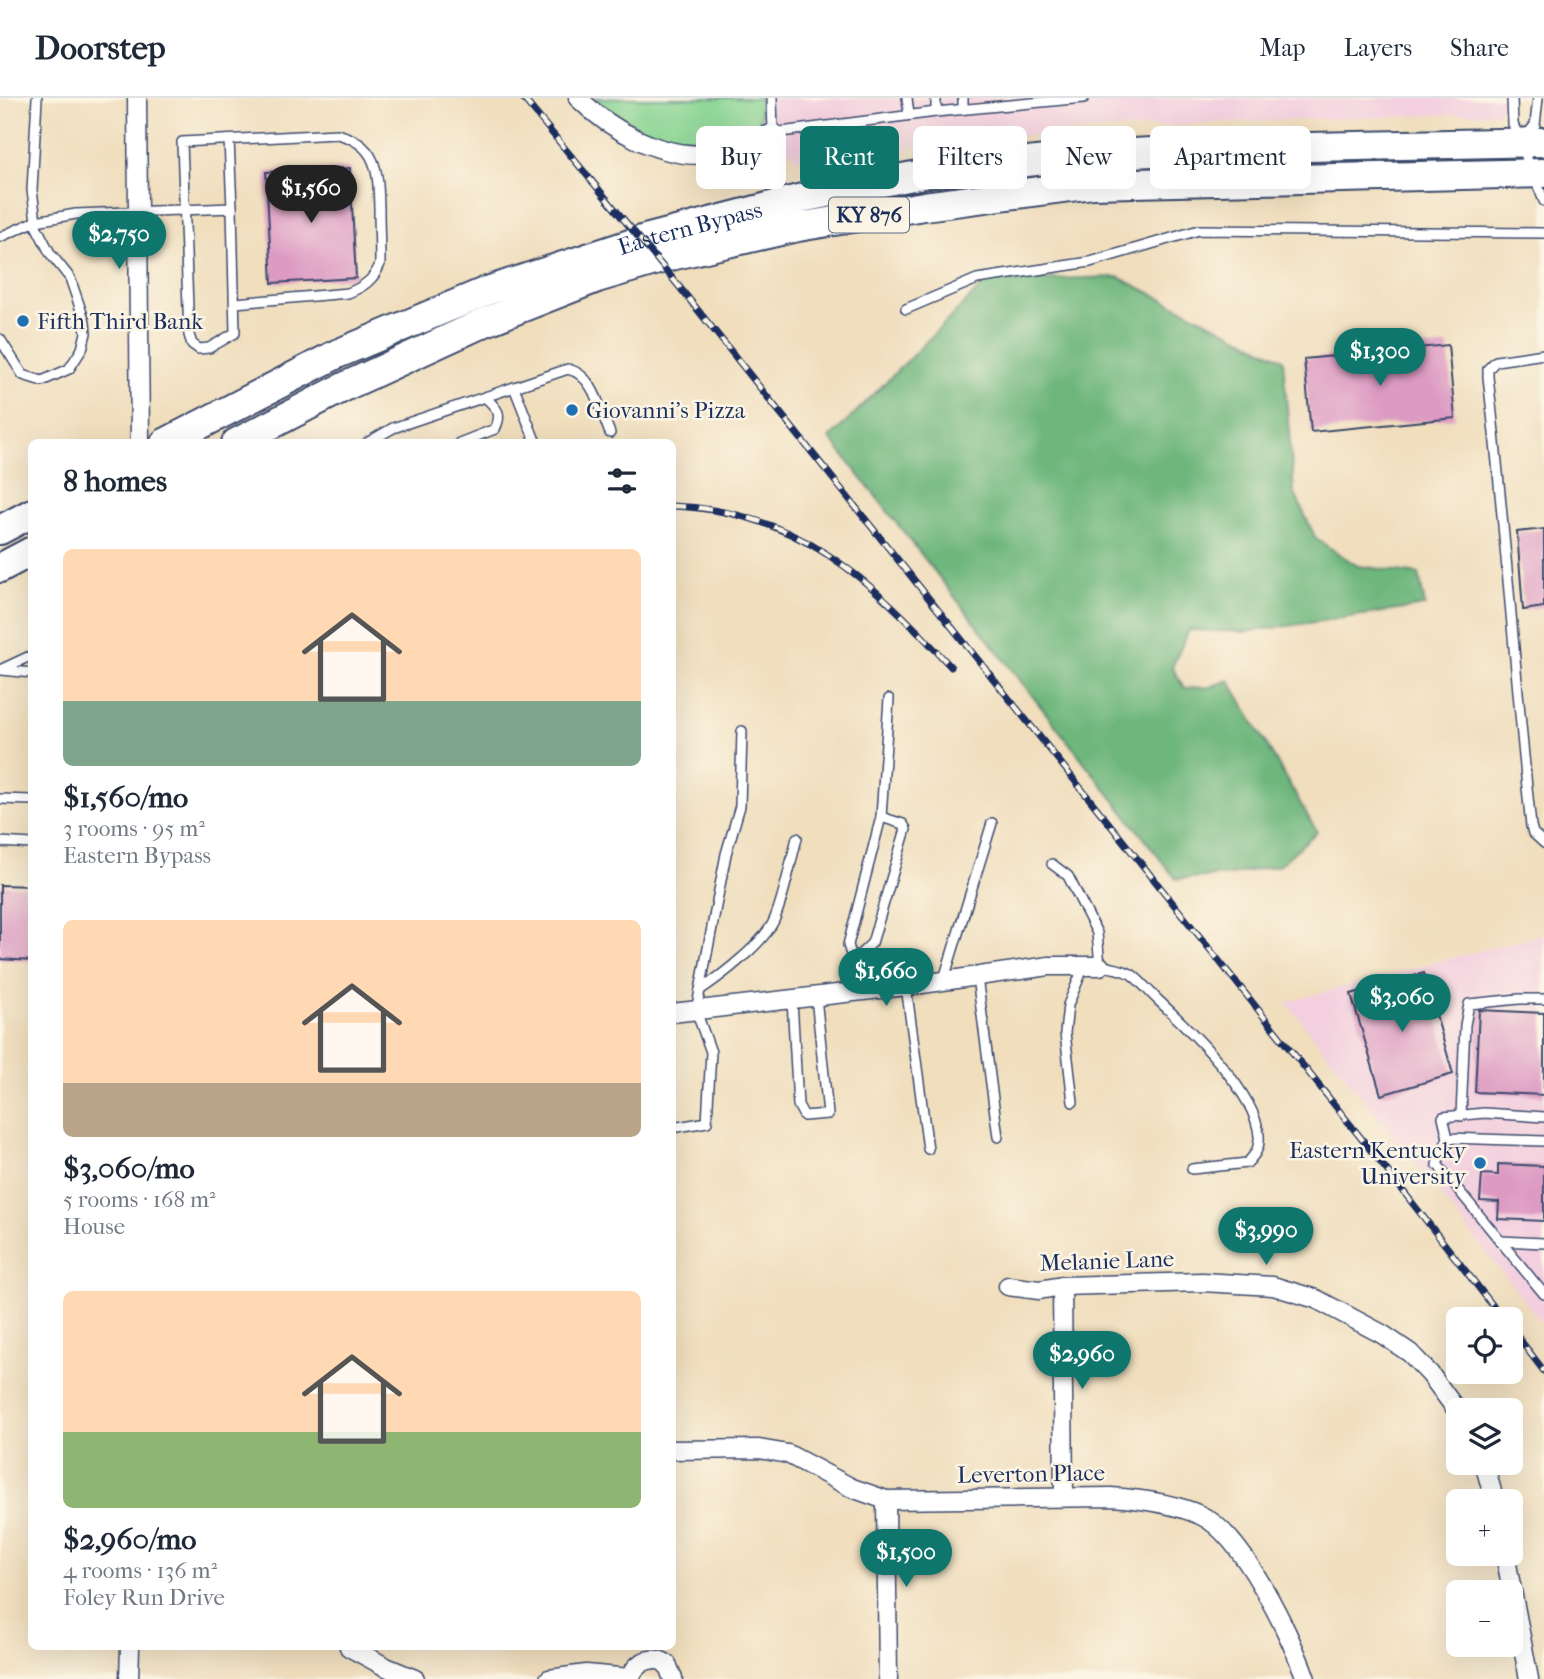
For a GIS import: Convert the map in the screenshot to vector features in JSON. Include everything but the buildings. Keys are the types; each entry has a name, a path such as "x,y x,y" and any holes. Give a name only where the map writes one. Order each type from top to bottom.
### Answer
{"main road":[{"name":"Eastern Bypass","path":"173,439 337,354 487,291 645,239 806,197 928,173 1091,155 1214,149 1532,143"},
{"name":"Eastern Bypass","path":"244,439 346,386 485,323 597,278 675,255 798,227 924,206 1093,184 1539,173"},
{"path":"0,530 28,515"},
{"path":"0,568 28,553"}],"street":[{"path":"137,98 140,439"},
{"path":"578,98 617,128 656,146 675,152 696,153"},
{"path":"676,1013 943,982 1049,966 1092,965"},
{"name":"Melanie Lane","path":"1008,1286 1039,1290 1062,1286 1202,1282 1273,1286 1317,1299 1382,1334 1410,1353 1448,1398"},
{"path":"1062,1286 1064,1496"},
{"name":"Leverton Place","path":"676,1450 759,1449 788,1454 852,1488 886,1500 986,1500 1064,1496 1147,1500 1202,1515 1233,1541 1253,1572 1295,1650 1306,1679"},
{"path":"886,1500 888,1679"},
{"path":"1507,1566 1529,1679"},
{"path":"130,1650 130,1679"},
{"path":"355,1650 415,1679"},
{"path":"549,1679 586,1674 630,1679 637,1666 652,1653 667,1664 673,1679"}],"lane":[{"path":"0,339 23,375 42,381 69,369 82,349 86,333 85,321 70,278 50,253 35,221 32,190 37,98"},
{"path":"772,98 773,126"},
{"path":"907,98 909,115"},
{"path":"936,98 936,111"},
{"path":"963,98 963,109"},
{"path":"786,131 999,102 1081,98"},
{"path":"1512,98 1513,124 1532,143"},
{"path":"1538,98 1532,143 1544,201"},
{"path":"229,140 235,333 209,348 199,349 192,344 190,335 182,142 337,134 352,137 371,155 378,182 380,264 369,282 348,293 331,296 235,303"},
{"path":"0,237 35,221 76,214 232,208"},
{"path":"906,309 977,279 1090,262 1199,230 1544,233"},
{"path":"1544,354 1496,361 1488,369 1531,826 1533,833 1544,843"},
{"path":"374,439 393,428 568,369 577,371 586,378 610,433"},
{"path":"514,387 534,439"},
{"path":"469,439 495,429 500,419 498,411 485,397"},
{"path":"0,670 28,656"},
{"path":"0,670 28,673"},
{"path":"846,993 853,961 848,945 881,817 889,699"},
{"path":"676,1127 707,1122 711,1052 696,1011 726,854 740,806 742,731"},
{"path":"0,799 28,800"},
{"path":"853,961 872,943 906,829 903,824 881,817"},
{"path":"943,982 992,823"},
{"path":"700,990 754,946 775,920 797,838"},
{"path":"0,842 28,844"},
{"path":"1052,863 1068,876 1097,933 1092,965 1068,1005 1065,1033 1073,1102"},
{"path":"1092,965 1117,968 1131,975 1192,1032 1243,1095 1254,1117 1259,1136 1257,1152 1247,1163 1192,1169"},
{"path":"977,977 998,1137"},
{"path":"906,986 928,1149"},
{"path":"792,1000 798,1105 804,1116 828,1114 816,997"},
{"path":"1461,1116 1465,1025 1469,1004 1544,999"},
{"path":"1544,1117 1484,1113 1443,1117 1448,1138 1437,1164 1540,1285 1544,1294"},
{"path":"1448,1138 1544,1141"},
{"path":"1500,1241 1544,1243"}],"shaded area":[{"path":"760,98 1510,98 1498,113 1230,122 1136,128 1136,126 1041,126 1041,134 1027,135 1027,126 913,126 913,148 899,149 899,126 800,126 800,161 786,149 786,126 760,126"},
{"name":"Eastern Kentucky University","path":"1544,934 1544,1325 1286,1002"}],"green space":[{"path":"595,98 760,98 760,126 696,126 696,141 655,137"},
{"path":"1118,277 1283,359 1294,492 1316,539 1358,566 1419,574 1425,606 1246,632 1189,630 1172,667 1184,688 1210,687 1229,680 1317,832 1279,865 1230,875 1176,879 830,438 987,281"}],"railway":[{"path":"523,98 673,279 1494,1307"},
{"path":"676,506 717,510 757,521 794,536 829,555 892,606 951,667"},
{"path":"1523,1344 1544,1371"}],"place":[{"name":"Fifth Third Bank","path":"23,321"},
{"name":"Giovanni's Pizza","path":"572,410"},
{"name":"Eastern Kentucky University","path":"1480,1163"}]}
